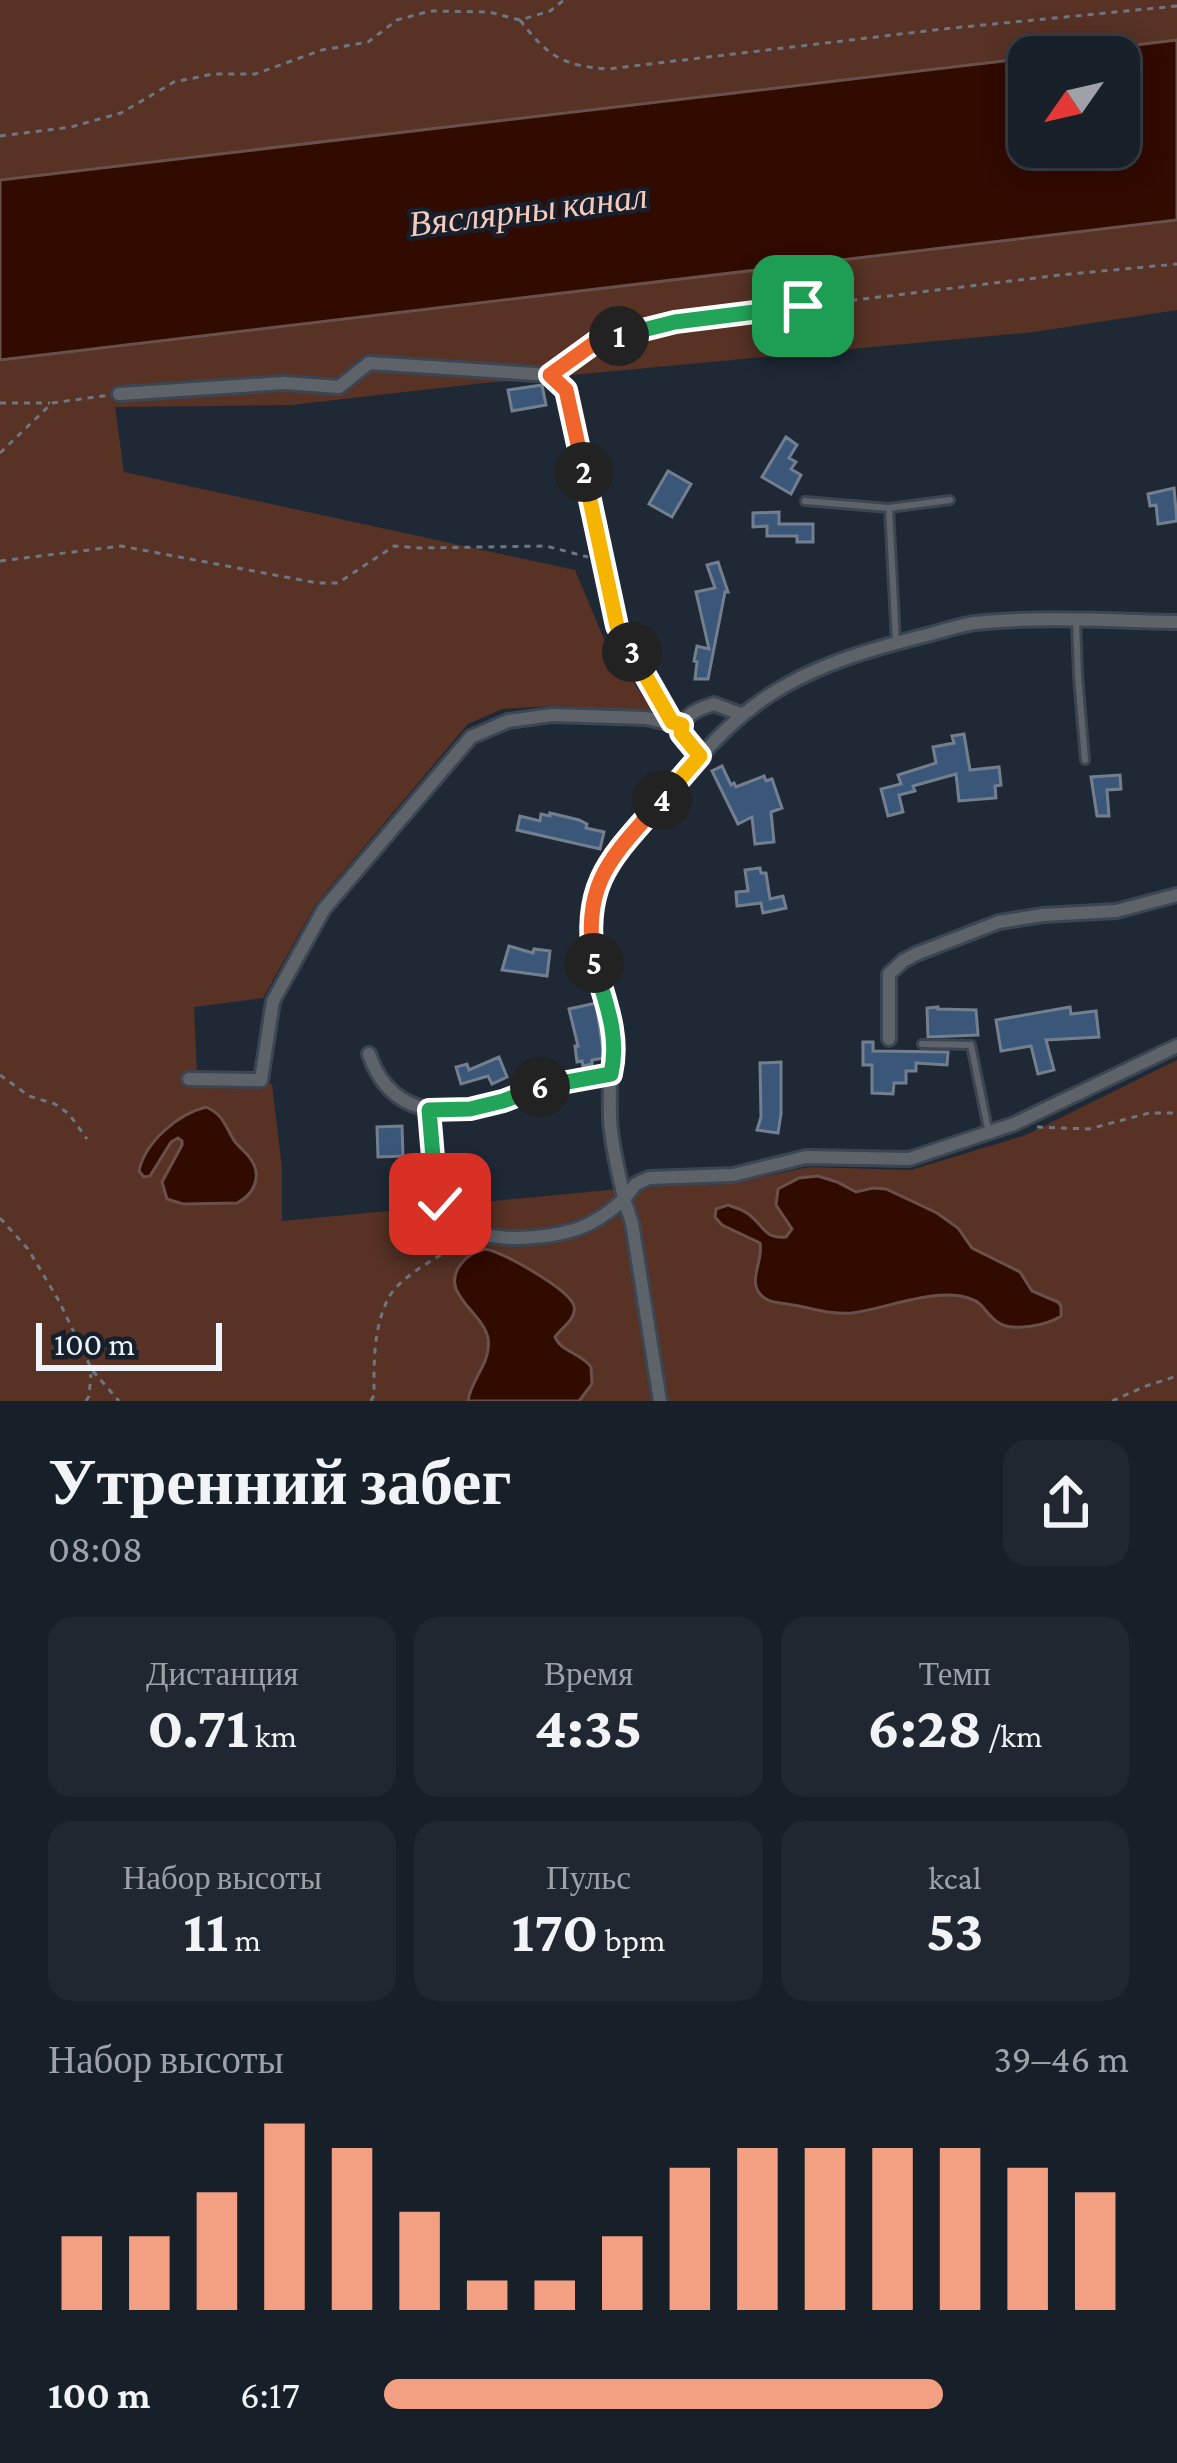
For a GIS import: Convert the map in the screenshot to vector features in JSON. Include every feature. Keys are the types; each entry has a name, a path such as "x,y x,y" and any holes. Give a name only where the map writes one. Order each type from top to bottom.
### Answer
{"street":[{"path":"119,394 284,383 339,387 369,362 550,375 566,390 617,626 681,733 700,756"},
{"path":"661,1401 632,1222 612,1147 611,1074 616,1052 593,959 590,921 593,897 606,867 700,756 742,715 833,662 974,623 1177,622"},
{"path":"189,1078 261,1080 273,1001 324,909 471,737 508,722 552,715 677,724 714,704 742,715"},
{"path":"889,1040 890,974 916,954 999,922 1116,911 1177,895"},
{"path":"429,1110 440,1204 451,1219 477,1233 508,1239 577,1229 608,1214 636,1184 649,1178 733,1175 806,1157 909,1159 1014,1124 1177,1046"},
{"path":"369,1054 376,1076 388,1090 402,1101 429,1110 470,1109 531,1089 611,1074"}],"lane":[{"path":"806,500 889,508 950,500"},
{"path":"889,508 896,642"},
{"path":"1076,620 1085,760"},
{"path":"922,1045 971,1045 988,1133"}],"path":[{"path":"0,136 71,127 121,113 174,82 214,74 256,74 322,50 368,42 397,20 430,11 489,12 520,20 550,11 565,0"},
{"path":"520,20 542,49 581,67 608,69 1177,6"},
{"path":"550,375 597,341 675,322 1177,264"},
{"path":"0,403 52,404 119,394"},
{"path":"0,453 52,404"},
{"path":"0,560 121,546 317,584 338,583 394,546 546,546 602,560"},
{"path":"0,1075 29,1096 69,1114 87,1139"},
{"path":"1014,1124 1089,1129 1149,1113 1177,1113"},
{"path":"0,1218 28,1249 92,1370 119,1401"},
{"path":"371,1401 375,1342 389,1295 421,1268 477,1233"},
{"path":"86,1401 92,1370"},
{"path":"1112,1401 1177,1376"}],"shaded area":[{"path":"0,0 1177,0 1177,310 1034,332 291,405 115,407 124,472 575,570 604,639 653,711 552,706 502,709 468,724 316,904 263,998 194,1007 197,1074 272,1084 282,1168 282,1221 652,1186 730,1184 809,1167 911,1170 1026,1135 1177,1060 1177,1401 0,1401"}],"water":[{"name":"Вяслярны канал","path":"1177,40 1177,220 0,360 0,180 1008,60 1008,168 1140,168 1140,44"},
{"path":"206,1107 222,1119 255,1167 254,1185 237,1203 183,1204 167,1199 162,1182 182,1145 178,1138 150,1176 139,1171 164,1131"},
{"path":"818,1176 856,1192 886,1189 937,1213 958,1228 972,1248 1020,1272 1032,1291 1058,1302 1061,1316 1030,1326 1005,1326 975,1301 943,1295 843,1313 767,1300 756,1283 760,1243 722,1225 715,1217 716,1209 728,1205 738,1209 771,1235 786,1237 792,1229 776,1205 778,1189 799,1178"},
{"path":"485,1249 534,1272 570,1299 573,1315 555,1337 591,1367 592,1384 579,1401 468,1401 487,1355 488,1338 458,1293 455,1274 466,1258"}],"building":[{"path":"542,385 546,405 512,411 508,390"},
{"path":"786,437 797,445 789,458 796,462 791,469 801,475 791,494 762,477"},
{"path":"668,471 691,484 672,517 649,504"},
{"path":"1174,488 1177,521 1158,524 1156,505 1150,506 1148,494"},
{"path":"779,512 779,524 813,524 813,542 797,542 797,536 767,536 767,526 753,527 753,513"},
{"path":"718,562 728,592 708,679 695,679 697,646 709,649 696,592 715,588 707,565"},
{"path":"964,734 970,770 999,767 1001,785 995,786 996,798 959,801 956,774 913,786 915,791 899,795 903,812 888,816 881,789 901,784 898,775 936,763 933,747 954,743 952,736"},
{"path":"722,766 736,787 764,776 766,781 772,779 782,808 771,812 774,842 755,844 752,817 738,824 712,771"},
{"path":"1120,775 1121,789 1107,790 1109,816 1097,816 1091,777"},
{"path":"541,814 604,832 600,849 517,830 520,816 540,821"},
{"path":"760,868 766,873 770,899 783,896 786,908 763,913 761,903 737,906 736,892 748,891 745,870"},
{"path":"509,946 533,953 534,949 550,951 547,976 502,970"},
{"path":"596,1003 604,1058 583,1066 582,1061 577,1062 569,1009"},
{"path":"1070,1007 1071,1014 1096,1011 1099,1037 1046,1040 1054,1070 1038,1074 1031,1046 1001,1051 996,1020"},
{"path":"927,1008 976,1010 978,1035 928,1037"},
{"path":"863,1042 873,1042 873,1051 948,1052 947,1065 916,1063 916,1071 906,1071 906,1083 894,1083 893,1094 872,1093 872,1065 863,1065"},
{"path":"499,1057 507,1077 492,1084 488,1076 461,1084 456,1067 467,1064 469,1070"},
{"path":"781,1062 778,1133 757,1130 760,1063"},
{"path":"402,1126 403,1156 378,1157 377,1127"}],"route":[{"path":"440,1204 429,1110 470,1109 531,1089 611,1074 616,1052 593,959 593,897 606,867 700,756 681,733 682,725 672,722 617,626 566,390 550,375 597,341 675,322 803,306"}]}
